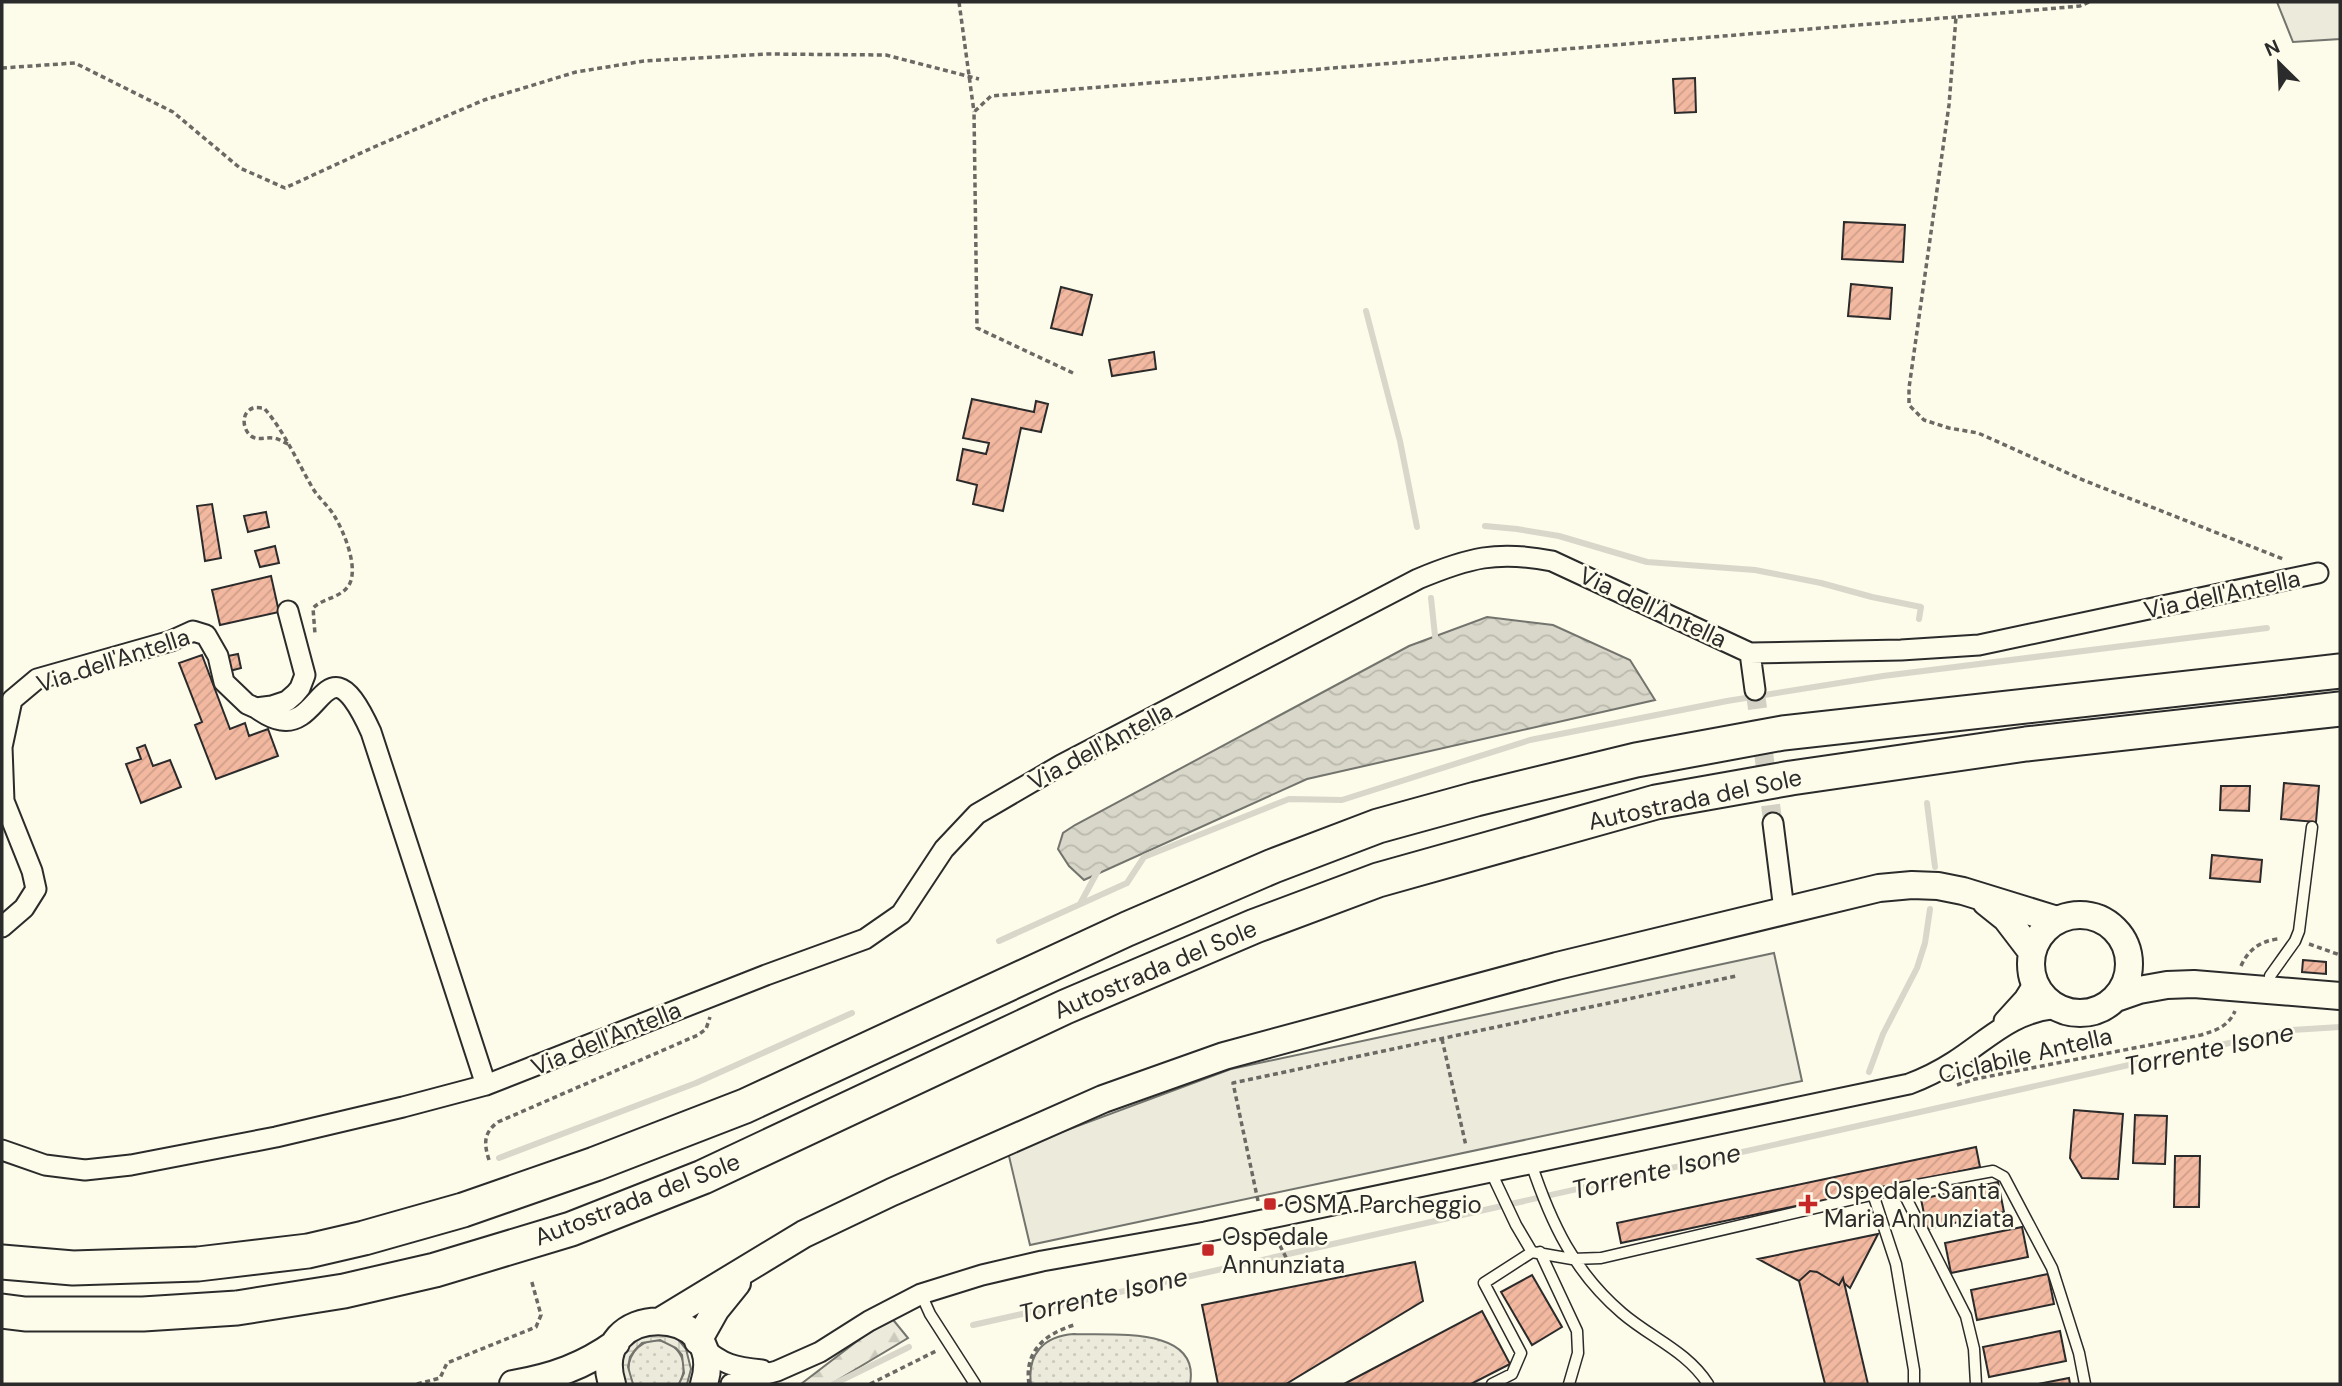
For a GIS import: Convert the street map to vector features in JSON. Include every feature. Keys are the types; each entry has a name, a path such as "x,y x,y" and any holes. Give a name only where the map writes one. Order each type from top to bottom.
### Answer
{"highway":[{"name":"Autostrada del Sole","path":"2,1262 74,1268 198,1264 308,1251 463,1210 594,1164 745,1106 1127,929 1273,866 1378,826 1476,799 1636,760 1783,733 2340,671"},
{"name":"Autostrada del Sole","path":"2,1311 25,1314 143,1314 237,1308 357,1288 435,1270 571,1229 703,1177 1065,1007 1255,926 1378,880 1656,802 1791,778 2026,744 2340,709"}],"street":[{"name":"Via dell'Antella","path":"2,1150 45,1165 85,1170 131,1165 276,1137 486,1085 865,939 901,914 944,849 978,814 1073,759 1418,579 1458,562 1489,556 1523,555 1552,561 1750,653 1901,650 1979,645 2319,573"},
{"path":"256,708 287,701 300,688 304,675 288,611"},
{"name":"Via dell'Antella","path":"2,927 24,908 36,889 32,871 4,801 2,747 12,699 37,679 171,641 193,631 206,635 218,656 224,682 247,704 282,721 300,715 324,692 333,688 347,691 359,705 371,732 486,1085"},
{"name":"Via dell'Antella","path":"1750,653 1755,690"},
{"path":"1773,823 1784,910"},
{"path":"612,1384 610,1360 621,1336 636,1325 662,1320 804,1234 1103,1099 1224,1056 1557,966 1880,888 1938,886 2057,920"},
{"path":"1983,899 2006,918 2032,952"},
{"path":"2057,1008 2048,1002 2034,983 2030,963 2037,939 2046,928 2071,915 2099,919 2121,936 2127,949 2128,975 2116,998"},
{"path":"2127,949 2148,966 2194,984"},
{"path":"1997,1030 2034,983"},
{"path":"731,1384 777,1371 820,1352 869,1321 921,1294 982,1275 1042,1261 1205,1232 1909,1084 1954,1062 2018,1017 2039,1010 2057,1008 2082,1014 2139,990 2168,985 2194,984 2340,996"},
{"path":"704,1384 706,1363 700,1344 716,1309 730,1290 761,1260"},
{"path":"662,1320 678,1324 724,1364 734,1368 777,1371"},
{"path":"514,1384 550,1377 575,1368 616,1343"},
{"path":"514,1384 538,1384"}],"lane":[{"path":"2270,990 2270,976 2299,931 2312,827"},
{"path":"1531,1163 1572,1259 1588,1280 1623,1314 1668,1343 1699,1369 1708,1384"},
{"path":"1492,1384 1512,1374 1521,1353 1484,1283 1536,1252 1572,1259 1601,1258 1873,1194 1993,1171 2004,1177 2052,1268 2079,1353 2085,1384"},
{"path":"1491,1172 1516,1225 1536,1252 1577,1331 1578,1353 1569,1384"},
{"path":"1901,1188 1966,1316 1974,1349 1976,1384"},
{"path":"1873,1194 1896,1264 1914,1384"},
{"path":"921,1294 930,1314 975,1384"}],"path":[{"path":"959,2 975,112 977,328 1073,373"},
{"path":"975,112 991,96 1956,17 2080,6 2089,2"},
{"path":"1956,17 1949,105 1909,388 1909,405 1924,420 1978,433 2083,480 2319,573"},
{"path":"2,68 75,63 173,112 240,168 285,188 484,100 576,72 644,61 768,54 886,55 979,79"},
{"path":"288,444 271,437 253,438 245,430 243,422 247,412 252,408 264,408 273,418 288,444 314,491 336,518 349,549 352,569 350,583 340,594 313,608 316,628 314,643 300,652"},
{"path":"1259,1205 1233,1083 1736,976"},
{"path":"489,1160 485,1141 491,1128 498,1122 706,1029 711,1015 703,1000"},
{"name":"Ciclabile Antella","path":"1948,1088 1975,1079 2220,1029 2231,1019 2237,1002"},
{"path":"1442,1039 1466,1146"},
{"path":"1276,1237 1291,1267"},
{"path":"417,1384 440,1378 447,1363 536,1327 541,1315 531,1279"},
{"path":"1028,1384 1029,1362 1040,1342 1074,1325"},
{"path":"870,1384 949,1344"}],"green space":[{"path":"2277,2 2340,2 2340,39 2293,42"},
{"path":"890,1316 908,1338 831,1384 801,1384"},
{"path":"1074,1334 1129,1335 1168,1343 1182,1352 1190,1365 1190,1384 1031,1384 1032,1364 1040,1348 1054,1338"},
{"path":"651,1340 668,1343 679,1353 684,1367 679,1384 633,1384 629,1370 631,1358 638,1347"}],"shaded area":[{"path":"1774,953 1802,1081 1030,1245 1008,1152 1231,1069"},
{"path":"656,1331 677,1338 686,1349 691,1369 687,1384 679,1384 684,1373 682,1355 676,1348 660,1340 642,1343 635,1350 628,1367 633,1384 625,1384 620,1360 634,1338"}],"water":[{"path":"1487,617 1553,625 1630,660 1655,700 1307,779 1084,880 1069,866 1058,849 1063,833 1075,825 1409,646"}],"building":[{"path":"1695,78 1696,112 1675,113 1673,79"},
{"path":"1844,222 1905,225 1903,262 1842,259"},
{"path":"1851,284 1892,288 1890,319 1848,316"},
{"path":"1061,287 1092,295 1082,335 1051,328"},
{"path":"1154,352 1156,369 1112,376 1109,360"},
{"path":"972,399 1034,412 1036,401 1048,404 1041,432 1021,428 1003,511 973,504 977,485 957,480 963,449 986,454 989,443 963,438"},
{"path":"212,504 221,558 205,561 197,506"},
{"path":"266,512 269,527 248,532 244,516"},
{"path":"275,546 279,563 260,567 255,551"},
{"path":"271,576 279,612 220,625 212,590"},
{"path":"238,654 241,668 226,672 223,657"},
{"path":"202,655 230,729 245,723 249,736 268,729 278,756 216,779 195,725 202,722 179,663"},
{"path":"145,745 153,766 170,760 181,787 141,803 126,764 141,759 137,748"},
{"path":"2284,783 2319,786 2316,822 2281,819"},
{"path":"2221,786 2250,786 2249,811 2220,810"},
{"path":"2212,855 2262,860 2260,882 2210,878"},
{"path":"2303,960 2326,962 2326,974 2302,972"},
{"path":"2074,1110 2123,1114 2118,1179 2082,1178 2070,1158"},
{"path":"2135,1115 2167,1116 2165,1164 2133,1163"},
{"path":"1976,1147 1980,1167 1621,1243 1617,1223"},
{"path":"2175,1156 2200,1156 2199,1207 2174,1207"},
{"path":"1998,1182 2004,1212 1927,1229 1921,1199"},
{"path":"2022,1227 2028,1257 1951,1273 1945,1243"},
{"path":"1878,1234 1850,1288 1843,1278 1839,1285 1817,1272 1810,1271 1799,1281 1758,1259"},
{"path":"1415,1262 1423,1301 1286,1384 1218,1384 1202,1305"},
{"path":"1810,1271 1817,1272 1839,1285 1843,1278 1868,1384 1825,1384 1799,1281"},
{"path":"2048,1274 2054,1304 1977,1320 1971,1290"},
{"path":"1532,1275 1562,1327 1532,1345 1501,1292"},
{"path":"1482,1311 1510,1364 1471,1384 1344,1384"},
{"path":"2060,1331 2066,1361 1989,1377 1983,1347"},
{"path":"2069,1378 2070,1384 2038,1384"}],"waterway":[{"path":"1366,311 1400,441 1417,527"},
{"path":"1485,526 1559,536 1647,562 1755,570 1821,583 1921,607 1919,619"},
{"path":"1431,598 1436,645"},
{"path":"999,941 1127,883 1144,857 1289,799 1342,800 1530,740 1727,701 1883,676 2267,628"},
{"path":"1927,803 1935,867"},
{"path":"1080,904 1100,867"},
{"path":"1869,1072 1883,1034 1917,968 1925,943 1930,909"},
{"path":"499,1158 696,1083 852,1013"},
{"name":"Torrente Isone","path":"973,1325 2191,1051 2292,1030 2340,1027"},
{"name":"Torrente Isone","path":"834,1384 909,1347"}],"tunnel":[{"path":"1755,690 1773,823"}],"place":[{"name":"OSMA Parcheggio","path":"1270,1204"},
{"name":"Ospedale Santa Maria Annunziata","path":"1808,1204"},
{"name":"Ospedale Annunziata","path":"1208,1250"}]}
